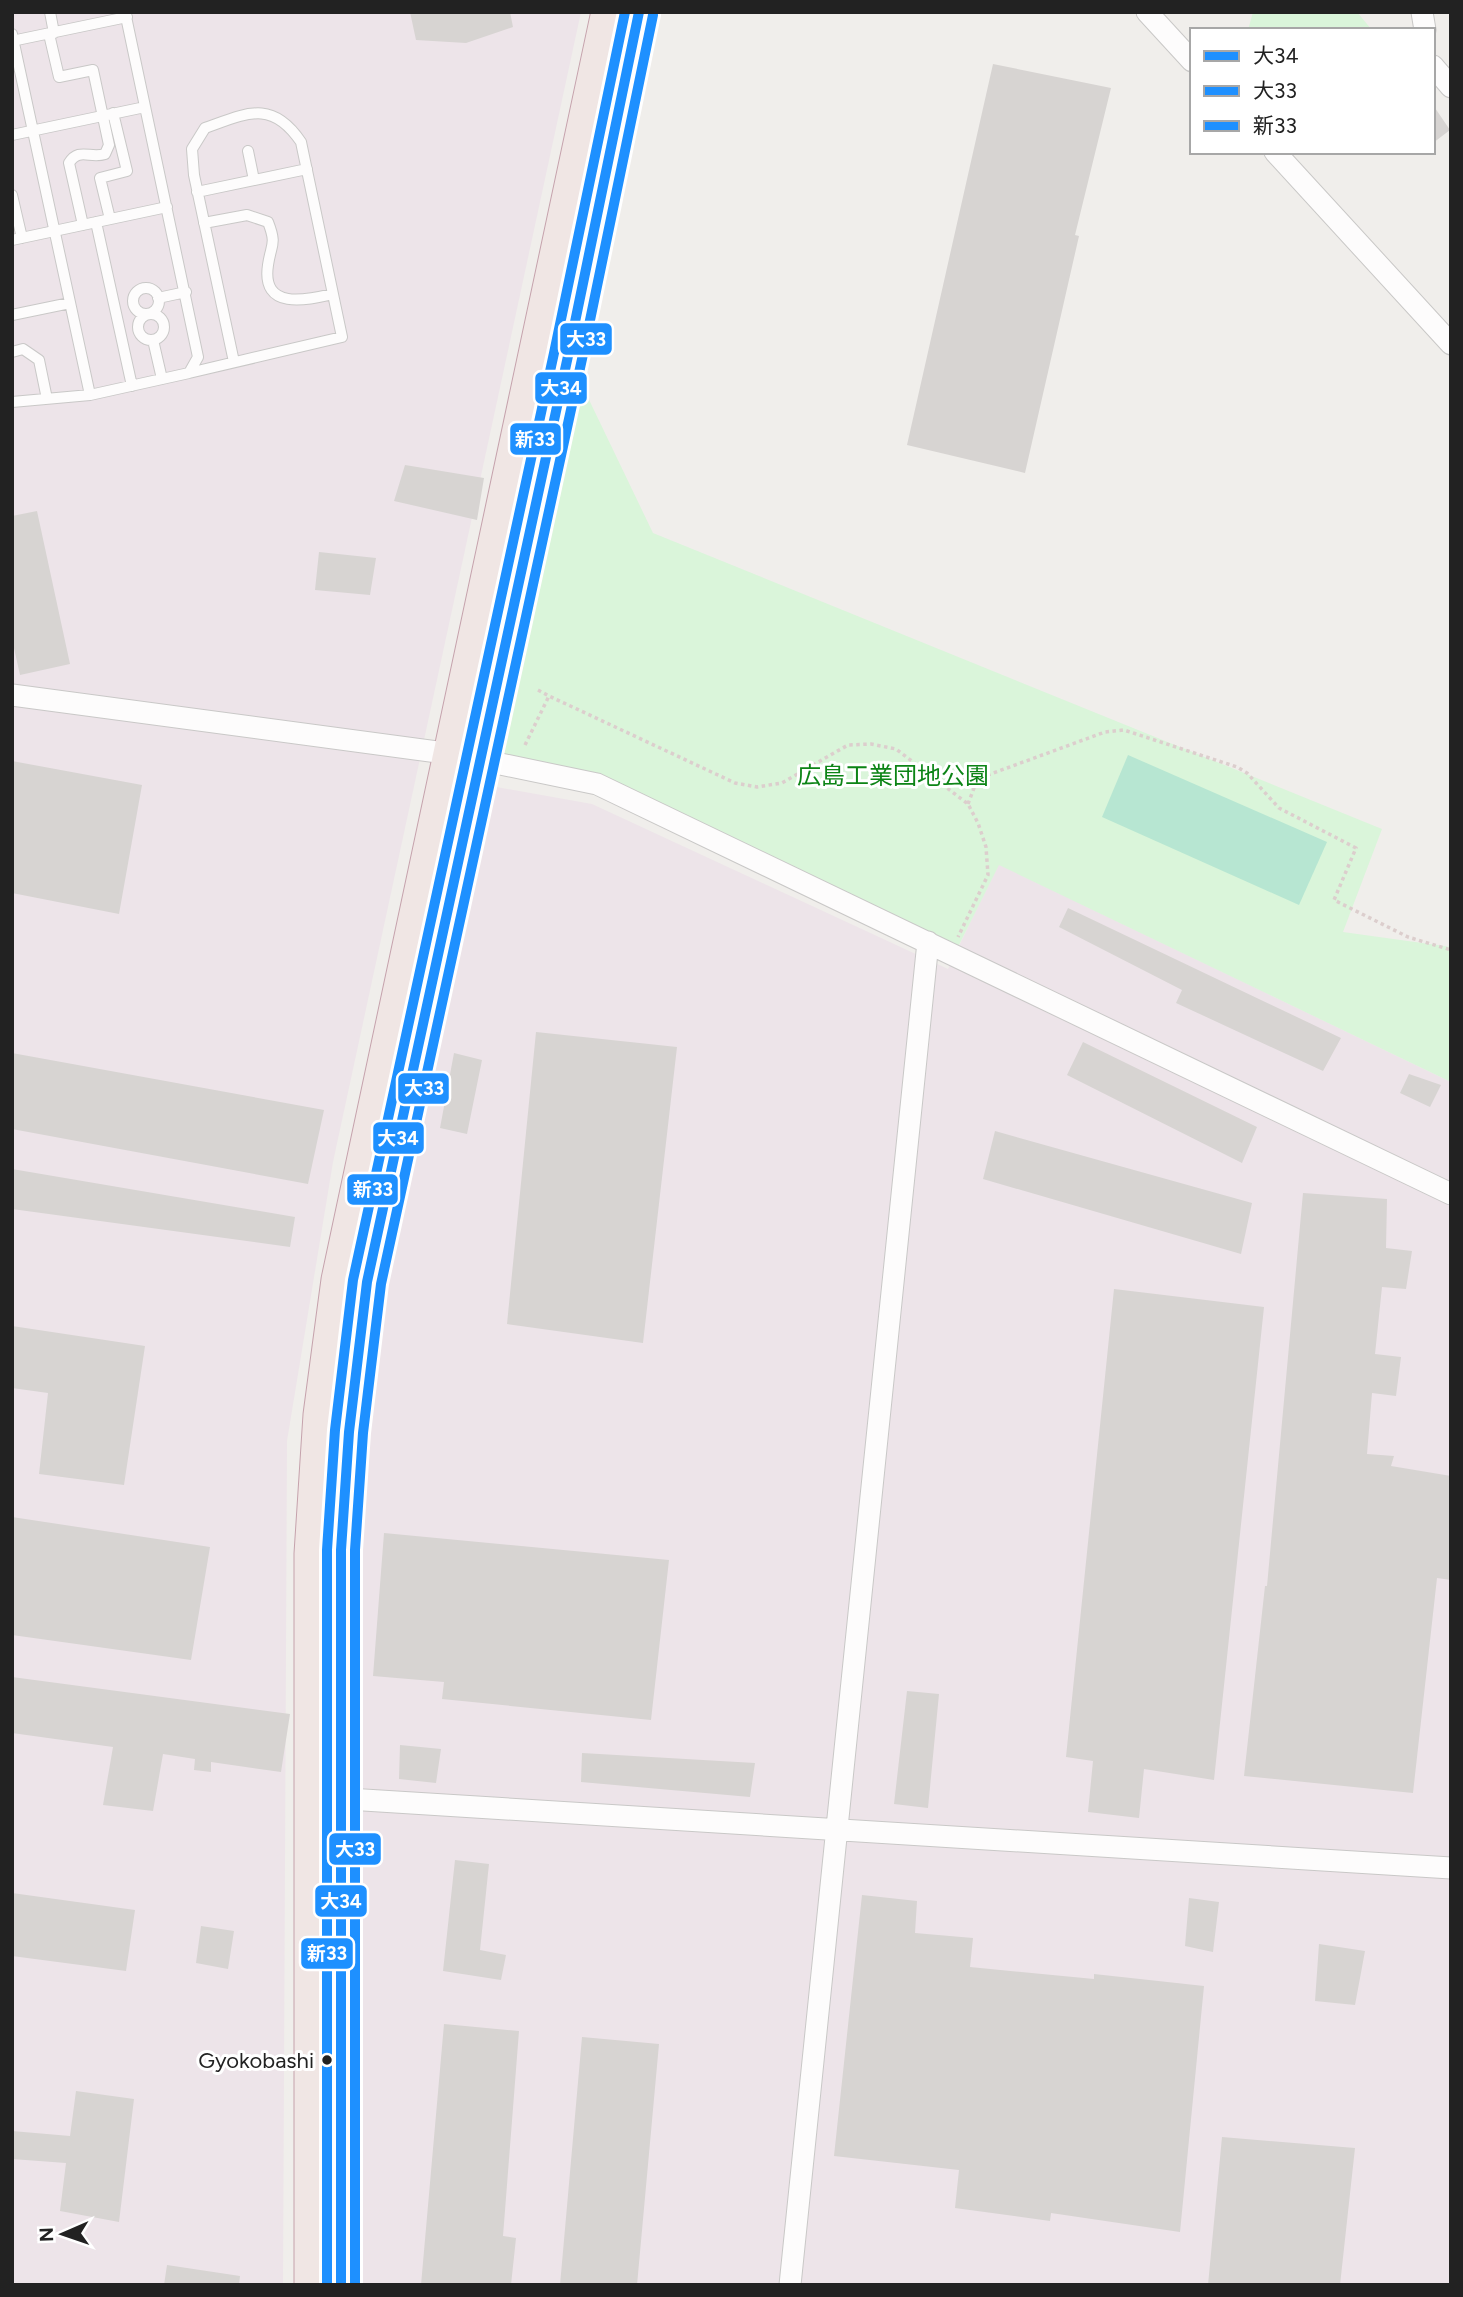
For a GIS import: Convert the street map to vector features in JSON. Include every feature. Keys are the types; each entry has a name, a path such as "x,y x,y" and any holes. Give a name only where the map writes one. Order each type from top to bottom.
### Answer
{"highway":[{"path":"466,757 609,12"},
{"path":"341,2285 326,1798 312,1554 323,1402 340,1280 466,757 568,356 639,12"},
{"path":"312,2285 326,1798"}],"street":[{"path":"1147,12 1190,59"},
{"path":"1435,68 1451,87"},
{"path":"1277,154 1451,344"},
{"path":"12,695 466,757 597,784 1451,1194"},
{"path":"790,2285 928,942"},
{"path":"326,1798 1451,1868"}],"lane":[{"path":"50,12 59,77 93,70 127,171 100,178 110,219"},
{"path":"90,395 13,39 52,33 126,15 197,344 198,357 189,373"},
{"path":"12,135 145,107"},
{"path":"12,402 90,395 189,373 342,337 301,142 286,121 260,112 234,117 205,128 192,149 197,192 234,362"},
{"path":"83,225 69,163 73,157 82,153 97,157 105,154 109,145 108,114"},
{"path":"247,151 254,180"},
{"path":"197,192 307,169"},
{"path":"12,195 17,239 167,206"},
{"path":"204,223 247,215 268,222 276,241 267,267 270,285 281,298 295,302 333,294"},
{"path":"96,222 132,386"},
{"path":"153,340 144,338 138,331 138,323 148,314 155,310 158,298 154,291 146,288 135,293 132,302 136,310 148,314 156,315 164,324 163,332 153,340"},
{"path":"158,298 186,292"},
{"path":"12,315 70,303"},
{"path":"153,340 162,379"},
{"path":"12,352 23,349 38,360 47,399"}],"path":[{"path":"538,690 735,783 757,787 782,783 848,745 871,744 896,749 968,804 986,847 988,875 950,953"},
{"path":"525,745 549,696"},
{"path":"939,782 977,779 1104,732 1124,730 1237,767 1247,773 1279,808 1356,848 1334,900 1408,937 1451,950"},
{"path":"968,804 977,779"}],"shaded area":[{"path":"12,12 581,12 333,1162 287,1441 283,2285 12,2285"},
{"path":"491,786 592,804 948,969 998,864 1451,1082 1451,2285 359,2285 358,1541 366,1417 386,1280"}],"green space":[{"path":"1253,12 1357,12 1370,28 1249,28"},
{"name":"広島工業団地公園","path":"568,356 653,533 1382,829 1343,932 1451,947 1451,1082 999,865 954,955 597,784 480,759"},
{"path":"1128,755 1327,842 1299,905 1102,817"}],"building":[{"path":"410,12 510,12 513,27 466,43 416,40"},
{"path":"993,64 1111,88 1075,235 1079,236 1025,473 907,445"},
{"path":"1435,108 1450,130 1435,141"},
{"path":"405,465 484,478 477,520 394,501"},
{"path":"37,511 70,664 20,675 12,639 12,516"},
{"path":"319,552 376,558 370,595 315,590"},
{"path":"12,761 142,785 119,914 12,893"},
{"path":"1068,908 1341,1038 1323,1071 1176,1003 1182,990 1059,927"},
{"path":"536,1032 677,1047 643,1343 507,1324"},
{"path":"1083,1042 1257,1127 1242,1163 1067,1075"},
{"path":"12,1053 324,1110 308,1184 12,1129"},
{"path":"454,1053 482,1060 467,1134 440,1128"},
{"path":"1409,1074 1441,1085 1430,1107 1400,1093"},
{"path":"995,1131 1252,1203 1241,1254 983,1179"},
{"path":"12,1169 295,1217 290,1247 12,1209"},
{"path":"1303,1193 1387,1199 1386,1248 1412,1251 1406,1289 1382,1287 1375,1354 1401,1357 1396,1396 1372,1393 1367,1454 1394,1456 1391,1466 1451,1476 1451,1580 1437,1578 1413,1793 1244,1776 1267,1586"},
{"path":"1114,1289 1264,1307 1214,1780 1144,1769 1139,1818 1088,1812 1093,1761 1066,1757"},
{"path":"12,1326 145,1346 124,1485 39,1474 48,1393 12,1388"},
{"path":"12,1517 210,1547 191,1660 12,1635"},
{"path":"384,1533 669,1560 651,1720 442,1699 444,1682 373,1676"},
{"path":"12,1677 290,1714 281,1772 211,1762 211,1772 194,1770 195,1759 163,1754 153,1811 103,1805 113,1747 12,1733"},
{"path":"907,1691 939,1694 928,1808 894,1804"},
{"path":"400,1745 441,1749 436,1783 399,1779"},
{"path":"582,1753 755,1763 750,1797 581,1782"},
{"path":"455,1860 489,1864 480,1950 506,1955 501,1980 443,1971"},
{"path":"12,1893 135,1910 126,1971 12,1956"},
{"path":"862,1895 917,1901 915,1933 973,1938 970,1967 1094,1979 1094,1974 1204,1986 1180,2232 1051,2213 1050,2221 955,2208 959,2170 834,2156"},
{"path":"1189,1898 1219,1902 1213,1952 1185,1946"},
{"path":"201,1926 234,1931 228,1969 196,1963"},
{"path":"1319,1944 1365,1951 1355,2005 1315,2001"},
{"path":"444,2024 519,2031 503,2236 516,2238 511,2285 421,2285"},
{"path":"582,2037 659,2044 637,2285 560,2285"},
{"path":"76,2091 134,2099 119,2222 60,2211 66,2163 12,2159 12,2131 70,2136"},
{"path":"1222,2137 1355,2148 1340,2285 1208,2285"},
{"path":"167,2265 240,2276 239,2285 164,2285"}],"transit line":[{"name":"新33","path":"327,2285 327,1550 335,1430 353,1280 554,353 625,12"},
{"name":"大34","path":"341,2285 341,1550 349,1432 367,1282 568,356 639,12"},
{"name":"大33","path":"355,2285 355,1550 363,1433 381,1284 582,359 653,15"}],"place":[{"name":"Gyokobashi","path":"327,2060"}]}
